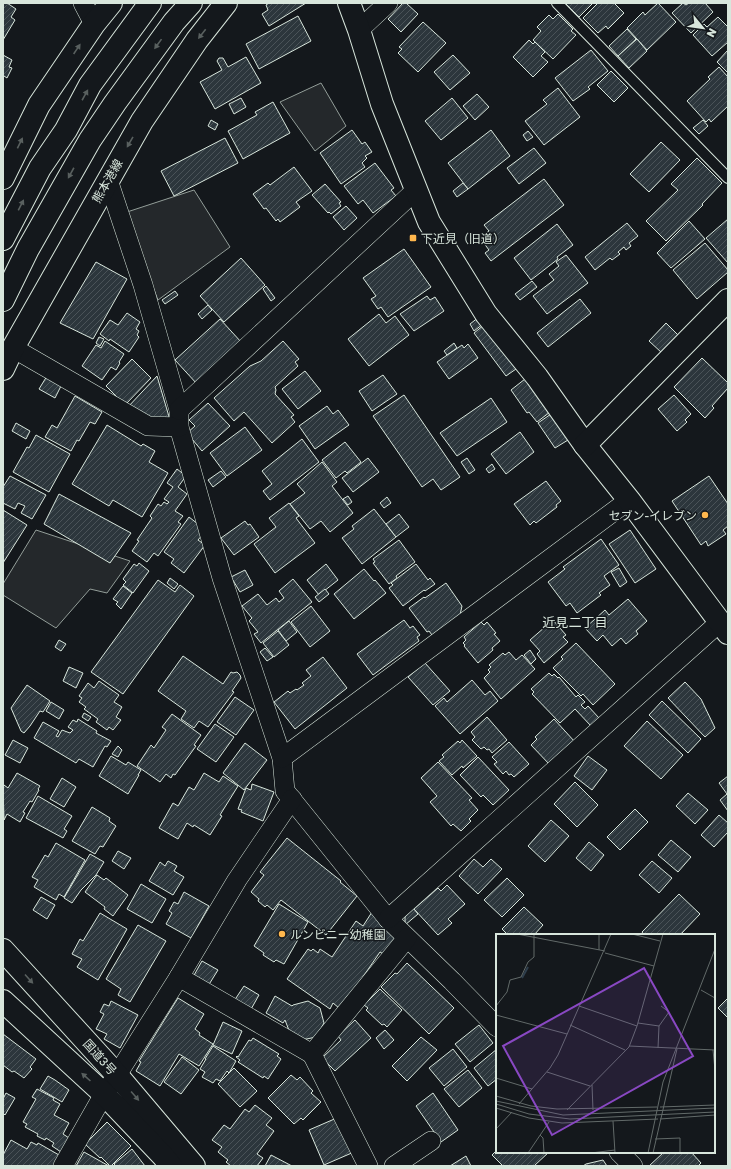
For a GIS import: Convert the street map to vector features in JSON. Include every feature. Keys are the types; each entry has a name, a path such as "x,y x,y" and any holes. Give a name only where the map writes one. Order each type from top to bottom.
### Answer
{"main road":[{"path":"3,178 40,105 94,24 111,3"},
{"path":"3,239 40,168 66,130 90,85 150,3"},
{"path":"3,300 28,249 90,140 114,103 174,22 191,3"},
{"name":"熊本港線","path":"3,369 13,348 142,121 197,40 226,3"},
{"path":"349,3 382,104 429,222 486,314 537,377 585,445 629,500 724,628"},
{"path":"585,445 728,300"},
{"name":"国道3号","path":"3,950 117,1075 178,1145 194,1166"},
{"name":"国道3号","path":"3,1001 104,1094 171,1166"}],"street":[{"path":"83,3 94,24"},
{"path":"359,30 388,3"},
{"path":"108,180 143,285 222,578 282,758 285,791 388,919 496,1026"},
{"path":"13,348 148,426 179,418 416,190"},
{"path":"282,758 629,500"},
{"path":"388,919 724,628"},
{"path":"63,1166 104,1094 179,977 237,880 292,799"},
{"path":"312,1054 407,938"},
{"path":"179,977 312,1054 368,1166"},
{"path":"394,1166 431,1141"},
{"path":"620,1153 633,1166"}],"lane":[{"path":"557,3 728,178"}],"shaded area":[{"path":"321,83 346,126 315,151 280,102"},
{"path":"194,190 230,247 158,300 124,213"},
{"path":"36,530 130,561 107,593 90,589 56,628 3,595 3,584"}],"building":[{"path":"3,3 7,3 16,9 11,17 15,20 3,40"},
{"path":"269,3 306,3 269,26 262,14 268,10 266,5"},
{"path":"403,3 406,3 418,14 401,32 388,19"},
{"path":"565,3 593,3 579,17"},
{"path":"598,3 614,3 624,13 608,29 606,26 598,33 583,18"},
{"path":"658,3 676,22 647,50 627,28 643,12 645,15"},
{"path":"683,3 686,5 689,3 705,3 713,12 691,33 672,13"},
{"path":"558,14 573,29 571,31 576,35 553,59 533,40 541,31 537,27 549,15 553,19"},
{"path":"298,16 311,41 259,69 246,44"},
{"path":"718,17 728,27 728,42 712,56 693,35 704,24 707,27"},
{"path":"423,22 446,43 418,72 398,53 402,49 399,47"},
{"path":"627,29 636,39 618,56 609,46"},
{"path":"637,39 647,51 629,68 618,56"},
{"path":"529,40 533,44 535,42 545,52 541,56 548,62 533,77 513,57"},
{"path":"591,50 608,71 588,87 590,89 573,101 555,78"},
{"path":"728,50 728,73 717,62"},
{"path":"3,55 12,60 9,67 12,68 7,78 4,76 3,77"},
{"path":"453,55 470,73 450,90 434,72"},
{"path":"246,57 261,83 215,109 200,82 222,70 217,61 219,58 223,58 228,67"},
{"path":"719,67 728,77 728,106 711,122 709,119 706,122 687,101 710,79 708,77"},
{"path":"611,71 628,88 614,102 597,85"},
{"path":"558,88 580,117 544,145 525,121 547,104 543,100"},
{"path":"477,94 489,107 475,120 463,106"},
{"path":"241,98 246,107 234,114 229,104"},
{"path":"452,98 468,118 441,140 425,121"},
{"path":"273,102 290,133 243,159 228,131 257,115 255,112"},
{"path":"211,120 218,124 215,130 208,126"},
{"path":"703,120 708,126 699,134 693,128"},
{"path":"352,130 362,144 365,142 372,152 365,156 367,158 362,163 365,167 341,184 320,153"},
{"path":"491,130 510,156 468,189 448,163"},
{"path":"528,131 533,137 527,141 523,135"},
{"path":"225,138 238,163 174,196 161,171"},
{"path":"661,142 680,160 649,192 630,174"},
{"path":"534,148 546,163 519,184 507,168"},
{"path":"697,158 722,183 702,204 703,205 666,241 646,221 678,190 671,184"},
{"path":"375,163 394,188 391,190 396,196 373,213 363,200 358,204 344,186"},
{"path":"294,167 312,191 296,202 300,207 280,222 278,219 276,221 266,208 264,209 253,194 268,183 270,185"},
{"path":"544,179 564,205 491,261 485,253 489,250 480,238 489,231 484,225"},
{"path":"463,183 468,189 457,197 453,191"},
{"path":"325,184 341,202 339,203 341,206 331,214 329,212 328,213 312,195"},
{"path":"346,206 357,218 344,230 333,217"},
{"path":"728,219 728,263 706,238"},
{"path":"689,221 705,239 671,268 657,253"},
{"path":"627,223 638,236 629,243 631,246 626,250 624,247 618,252 620,254 612,260 610,258 595,270 585,257"},
{"path":"557,224 573,245 531,280 514,258"},
{"path":"705,243 728,270 728,272 697,299 673,270"},
{"path":"404,249 431,287 388,317 381,307 378,309 371,299 376,296 363,278"},
{"path":"566,255 588,283 547,314 533,296 554,280 549,274 559,266 556,262"},
{"path":"241,258 265,285 224,322 200,296"},
{"path":"96,262 127,279 93,339 60,323"},
{"path":"532,281 537,287 520,300 515,294"},
{"path":"266,286 275,298 271,301 263,289"},
{"path":"175,291 178,295 165,304 162,300"},
{"path":"427,296 430,300 435,297 444,311 414,331 400,314"},
{"path":"580,299 591,313 548,347 537,333"},
{"path":"208,305 212,310 202,319 198,314"},
{"path":"127,313 140,322 136,329 139,331 137,335 139,337 129,352 110,339 109,341 100,334 110,320 118,325"},
{"path":"379,314 386,323 395,316 409,335 369,366 348,339"},
{"path":"479,317 483,324 474,331 470,324"},
{"path":"220,319 242,343 197,384 175,360"},
{"path":"666,323 679,336 662,353 649,341"},
{"path":"484,325 516,369 506,376 474,333"},
{"path":"99,337 104,339 100,346 96,343"},
{"path":"105,341 124,354 116,370 111,367 102,380 82,366 96,345 101,348"},
{"path":"283,341 299,359 295,362 298,366 275,387 275,394 294,415 291,417 295,422 272,443 244,412 234,421 214,398 250,366 261,361"},
{"path":"454,343 457,348 447,355 444,351"},
{"path":"468,344 478,358 449,379 437,362 462,345 464,348"},
{"path":"702,358 728,383 728,388 712,406 714,408 705,418 674,387"},
{"path":"132,359 151,378 125,405 106,386"},
{"path":"305,371 321,391 298,409 282,389"},
{"path":"383,375 397,394 372,411 359,391"},
{"path":"47,376 62,384 55,398 39,389"},
{"path":"157,376 170,420 157,422 127,408"},
{"path":"525,379 550,412 537,422 529,412 527,413 511,390"},
{"path":"404,395 460,477 441,490 433,479 422,487 373,416"},
{"path":"674,395 691,414 685,420 687,422 677,431 658,409"},
{"path":"75,396 102,412 95,424 90,422 79,441 77,440 71,451 45,437 52,425 57,428"},
{"path":"491,398 507,422 457,456 440,433"},
{"path":"208,403 230,426 202,451 187,433 195,426 189,420"},
{"path":"327,406 333,414 338,410 349,425 315,449 299,426"},
{"path":"551,414 568,440 555,448 538,423"},
{"path":"16,423 30,431 26,439 12,431"},
{"path":"107,425 141,446 143,444 155,451 149,462 168,473 142,517 113,500 109,506 72,484"},
{"path":"245,427 262,450 227,476 210,453"},
{"path":"520,432 534,452 506,474 491,454"},
{"path":"36,435 70,454 49,492 13,472 27,447 29,448"},
{"path":"302,439 319,462 270,500 263,491 272,484 262,471"},
{"path":"345,442 361,462 347,473 345,471 336,478 322,460"},
{"path":"368,458 379,472 353,492 342,478"},
{"path":"467,458 475,470 469,474 461,462"},
{"path":"322,462 337,482 332,486 353,513 330,532 321,521 310,529 290,504 305,493 297,484"},
{"path":"492,464 495,469 489,473 486,469"},
{"path":"177,469 186,476 178,487 187,494 175,511 183,516 178,522 181,524 158,556 154,553 147,562 132,551 139,541 137,540 152,518 150,516 158,504 161,506 164,502 167,504 169,502 164,499 173,487 167,483"},
{"path":"221,471 226,477 213,487 208,480"},
{"path":"10,476 46,495 32,519 21,513 25,506 18,503 15,509 3,503 3,487"},
{"name":"セブン-イレブン","path":"709,476 728,504 728,526 723,530 726,534 708,546 706,541 701,545 672,501"},
{"path":"546,481 561,501 556,505 557,507 536,523 534,521 530,525 514,504"},
{"path":"59,494 131,533 110,563 44,524"},
{"path":"348,496 352,502 348,505 343,499"},
{"path":"387,497 391,503 384,508 380,503"},
{"path":"289,503 299,516 296,518 315,543 275,573 254,544 276,527 269,518"},
{"path":"374,509 396,537 362,564 342,538 354,529 352,526"},
{"path":"3,510 27,525 3,563"},
{"path":"399,514 409,527 396,537 386,524"},
{"path":"189,517 203,528 203,534 198,540 205,545 184,573 171,563 174,559 164,552"},
{"path":"245,521 248,525 250,524 259,537 234,555 221,538"},
{"path":"630,530 656,569 635,583 609,544"},
{"path":"601,539 619,565 604,576 610,585 599,593 601,595 577,613 570,603 566,606 548,582 565,569 563,567"},
{"path":"399,540 415,562 396,576 397,578 389,584 373,563 375,562 373,559"},
{"path":"139,563 149,571 133,593 123,585 126,582 123,579 134,564 137,566"},
{"path":"326,564 338,580 319,595 307,580"},
{"path":"416,564 428,580 430,578 435,584 425,591 424,590 403,606 389,588 393,585 391,583"},
{"path":"619,568 627,582 620,587 611,572"},
{"path":"364,569 386,593 354,619 334,594"},
{"path":"245,570 253,585 240,592 231,577"},
{"path":"170,578 178,584 174,589 167,583"},
{"path":"293,579 312,602 261,643 254,634 258,632 249,621 252,618 242,606 258,594 267,605 276,598 279,602 284,598 279,591"},
{"path":"158,580 175,592 180,585 194,596 123,694 91,672"},
{"path":"446,583 462,606 460,615 432,635 429,631 427,632 409,608"},
{"path":"123,586 132,593 121,609 116,604 118,602 113,599"},
{"path":"325,589 329,594 319,602 315,597"},
{"path":"628,599 647,621 636,631 638,634 626,644 621,638 612,646 603,635 597,641 585,628 605,610 609,615"},
{"path":"311,606 330,631 310,647 291,622"},
{"path":"404,620 410,628 413,626 420,635 417,637 419,641 373,675 357,654"},
{"path":"553,620 566,635 563,637 568,642 544,663 537,654 540,651 530,640"},
{"path":"289,621 297,632 286,641 278,630"},
{"path":"481,622 484,625 487,622 496,633 494,634 500,641 492,648 493,650 478,663 463,643 466,640 464,637"},
{"path":"278,631 289,645 274,657 263,643"},
{"path":"59,640 66,644 61,651 55,647"},
{"path":"576,643 615,684 593,705 583,694 581,696 553,668 563,659 561,657"},
{"path":"265,648 273,657 267,661 260,652"},
{"path":"530,650 536,659 531,664 524,655"},
{"path":"509,652 516,660 522,655 535,669 501,699 484,678 490,672 488,670 491,667 489,665 503,653 505,655"},
{"path":"183,656 223,684 231,672 237,672 240,675 241,678 232,691 234,692 208,727 199,721 194,728 181,719 186,711 158,691"},
{"path":"323,657 347,688 295,729 274,702 288,691 290,693 304,685 302,683 311,676 306,670"},
{"path":"425,663 450,691 433,705 408,677"},
{"path":"69,667 83,673 76,688 63,681"},
{"path":"549,673 552,676 554,674 558,678 559,677 576,697 578,695 585,702 581,705 585,709 588,706 599,718 591,726 575,709 560,723 532,694 534,692 531,689"},
{"path":"472,680 485,695 490,691 498,701 460,734 435,706 444,698 447,702"},
{"path":"99,681 119,695 114,702 122,707 116,717 121,720 113,730 109,727 107,730 96,722 98,719 84,709 86,707 79,702 82,698 79,696 88,683 94,688"},
{"path":"685,682 701,699 715,728 705,737 668,698"},
{"path":"27,685 50,701 43,712 40,711 24,733 21,731 11,708"},
{"path":"235,697 254,710 236,735 217,722"},
{"path":"662,701 701,739 688,753 649,715"},
{"path":"51,702 64,710 59,719 46,711"},
{"path":"84,713 91,717 88,721 82,717"},
{"path":"172,714 201,735 194,745 196,746 175,775 173,774 171,778 166,774 160,782 137,766 151,745 154,748 166,730 162,727"},
{"path":"487,717 507,740 492,753 489,749 487,750 484,747 481,749 472,740 475,737 471,732"},
{"path":"78,719 97,731 96,733 111,741 107,747 105,746 93,767 79,759 76,763 34,738 43,722 59,731 56,736 58,737 62,730 70,733 73,730 68,727 73,720 77,722"},
{"path":"554,719 575,742 550,765 531,745 537,739 535,737"},
{"path":"647,721 683,755 661,779 624,746"},
{"path":"215,724 234,737 216,762 197,749"},
{"path":"13,740 28,748 20,763 5,755"},
{"path":"462,740 477,756 452,775 439,761 444,757 442,755 458,741 460,743"},
{"path":"509,742 529,764 514,777 511,774 509,775 506,771 503,774 494,764 497,762 492,757"},
{"path":"245,743 267,760 244,790 223,773"},
{"path":"118,746 122,750 118,757 112,754"},
{"path":"111,756 126,765 128,762 141,770 128,794 99,776"},
{"path":"588,756 607,770 592,790 574,776"},
{"path":"478,757 509,790 493,805 483,795 481,797 460,775"},
{"path":"438,762 472,798 469,800 478,810 469,819 471,821 461,831 453,824 451,826 430,802 437,796 421,778"},
{"path":"17,773 40,786 32,802 30,801 23,812 25,813 20,822 7,814 4,820 3,787 4,785 8,788"},
{"path":"204,773 219,782 223,776 238,786 220,815 222,816 210,835 194,825 193,827 187,823 178,839 159,828 173,803 178,806 189,787 194,790"},
{"path":"728,776 728,811 720,800 727,794 719,783"},
{"path":"62,778 76,787 64,807 50,799"},
{"path":"575,782 598,805 577,827 554,804"},
{"path":"252,784 274,792 263,821 241,812 242,810 238,809 246,788 251,790"},
{"path":"688,793 708,810 695,824 676,806"},
{"path":"38,796 72,816 64,829 67,831 63,838 26,818"},
{"path":"92,807 110,818 109,821 116,826 103,847 100,846 95,854 72,841"},
{"path":"635,809 648,822 620,850 607,837"},
{"path":"719,815 728,823 728,832 714,847 701,835"},
{"path":"551,820 569,836 545,862 528,846"},
{"path":"287,838 341,881 340,882 357,896 326,935 281,900 273,910 267,905 265,907 251,892 264,875 260,872"},
{"path":"671,840 691,857 678,872 658,855"},
{"path":"589,842 604,855 591,871 576,858"},
{"path":"56,843 85,860 64,897 59,894 56,900 34,887 38,880 32,877 45,855 48,857"},
{"path":"118,851 131,858 124,869 112,861"},
{"path":"90,854 104,862 96,875 81,890 72,903 64,898"},
{"path":"474,859 483,867 491,859 502,869 478,894 459,876"},
{"path":"168,861 177,866 174,871 184,877 173,895 149,881 160,862 165,866"},
{"path":"652,861 672,878 659,893 639,875"},
{"path":"97,875 104,880 106,878 128,895 113,916 104,909 105,907 85,892"},
{"path":"507,878 524,895 502,917 484,900"},
{"path":"141,884 166,899 152,923 127,909"},
{"path":"447,885 465,904 448,919 452,923 438,935 414,909 438,888 441,891"},
{"path":"184,892 209,906 191,938 166,924 172,913 169,911 174,902 178,904"},
{"path":"679,894 700,914 681,934 643,934 642,932"},
{"path":"41,897 55,905 47,919 33,910"},
{"path":"279,904 308,922 284,964 276,960 274,962 263,955 264,953 254,946"},
{"path":"524,907 543,925 535,934 507,934 502,929"},
{"path":"413,908 418,914 405,925 405,917"},
{"path":"372,912 395,938 385,955 380,952 356,987 351,998 348,995 339,1008 333,1003 330,1009 287,979 308,949 311,951 313,949 318,953 320,949 332,957 356,921 363,926"},
{"path":"100,913 127,929 98,980 77,967 82,959 72,954 80,939 83,941"},
{"path":"138,925 166,941 130,1002 118,995 121,989 106,979"},
{"path":"202,961 218,970 208,986 193,977"},
{"path":"407,963 454,1008 429,1034 381,987 395,973 397,974"},
{"path":"244,986 259,995 250,1011 234,1001"},
{"path":"380,989 402,1010 387,1027 384,1024 382,1025 366,1010 368,1008 364,1005"},
{"path":"275,996 292,1006 308,1001 320,1008 324,1023 316,1037 302,1040 290,1033 285,1020 283,1023 266,1013"},
{"path":"178,998 204,1014 195,1029 200,1033 199,1035 213,1044 199,1066 179,1054 160,1086 136,1071 141,1062 139,1061"},
{"path":"728,998 728,1018 718,1008"},
{"path":"111,1001 138,1015 120,1048 104,1039 107,1034 96,1029 104,1014 100,1012 104,1004 109,1006"},
{"path":"355,1020 371,1038 335,1071 322,1058 341,1040 338,1036"},
{"path":"223,1022 242,1031 232,1054 213,1045"},
{"path":"479,1025 493,1043 470,1062 455,1044"},
{"path":"385,1030 394,1040 384,1049 376,1038"},
{"path":"3,1034 36,1059 30,1067 32,1069 24,1078 14,1071 12,1072 3,1065"},
{"path":"421,1037 437,1050 407,1081 392,1066"},
{"path":"253,1038 279,1054 277,1056 281,1059 268,1079 264,1076 263,1078 238,1062 240,1060 236,1057 238,1057 249,1040 251,1041"},
{"path":"213,1046 236,1061 229,1073 227,1071 220,1081 216,1079 213,1083 202,1077 205,1072 200,1069"},
{"path":"453,1049 467,1067 444,1086 429,1068"},
{"path":"496,1050 496,1080 488,1086 474,1068"},
{"path":"182,1057 199,1070 181,1094 164,1082"},
{"path":"234,1068 257,1091 240,1107 218,1084"},
{"path":"468,1070 482,1088 459,1107 444,1089"},
{"path":"291,1075 297,1080 300,1077 313,1091 311,1093 321,1102 303,1120 301,1118 294,1124 268,1098"},
{"path":"48,1076 69,1090 62,1102 40,1089"},
{"path":"37,1089 54,1098 53,1100 60,1104 54,1115 69,1123 63,1134 69,1138 61,1152 52,1146 54,1143 46,1138 45,1140 37,1136 38,1134 25,1127 27,1124 23,1122 36,1099 32,1097"},
{"path":"6,1093 15,1098 5,1115 3,1113 3,1099"},
{"path":"433,1093 458,1130 441,1142 416,1106"},
{"path":"255,1105 272,1118 266,1125 274,1131 257,1154 263,1158 257,1166 231,1166 226,1162 228,1160 218,1152 222,1147 212,1140 224,1125 230,1129 245,1109 249,1112"},
{"path":"339,1117 354,1152 324,1165 309,1130"},
{"path":"107,1122 131,1146 111,1166 85,1144"},
{"path":"11,1140 27,1149 31,1142 37,1145 38,1143 59,1155 53,1166 3,1166 3,1155"},
{"path":"132,1149 145,1166 116,1166 114,1164"},
{"path":"496,1151 496,1153 548,1153 534,1166 503,1166 492,1155"},
{"path":"84,1152 109,1166 76,1166"},
{"path":"663,1153 692,1153 701,1163 698,1166 649,1166"},
{"path":"271,1155 292,1166 265,1166"},
{"path":"466,1156 471,1166 450,1166"},
{"path":"603,1160 607,1166 583,1166 586,1164"}],"place":[{"name":"下近見（旧道）","path":"413,238"},
{"name":"セブン-イレブン","path":"705,515"},
{"name":"ルンビニー幼稚園","path":"282,934"}],"district":[{"name":"近見二丁目","path":"575,622"}]}
